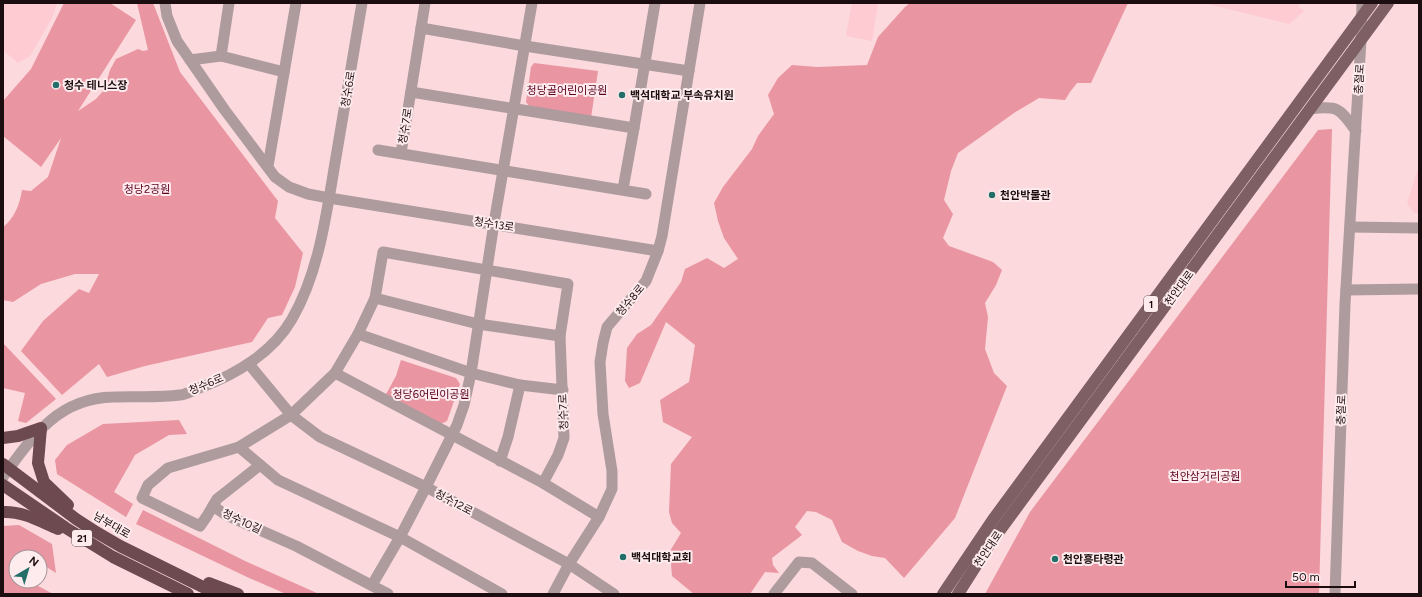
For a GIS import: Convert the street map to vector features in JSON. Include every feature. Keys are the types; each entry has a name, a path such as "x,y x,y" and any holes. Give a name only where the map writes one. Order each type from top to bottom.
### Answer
{"highway":[{"path":"3,438 18,436 41,428 38,463 44,482 96,532"},
{"name":"남부대로","path":"5,470 96,532 120,546 217,594"},
{"name":"21","path":"3,485 113,557 188,594"},
{"path":"3,512 11,512 27,516 91,544"},
{"path":"159,565 238,594"},
{"path":"165,583 184,594"}],"main road":[{"name":"천안대로","path":"943,594 992,521 1372,3"},
{"name":"천안대로","path":"958,594 989,545 1388,3"}],"street":[{"path":"165,3 167,16 177,41 224,109 275,177 290,187 308,194 329,198"},
{"path":"221,56 229,3"},
{"path":"268,166 296,3"},
{"name":"청수6로","path":"5,470 41,428 55,416 72,406 88,400 112,397 135,398 182,394 217,381 249,364 273,344 291,320 305,294 313,273 329,198 362,3"},
{"name":"청수7로","path":"425,3 401,153 646,194"},
{"path":"372,585 400,538 452,435 464,405 471,373 494,223 532,3"},
{"path":"623,189 654,3"},
{"name":"청수8로","path":"553,594 600,517 612,489 612,471 603,414 600,362 603,343 607,327 646,281 658,251 662,236 700,3"},
{"name":"충절로","path":"1335,594 1346,290 1362,3"},
{"path":"421,28 525,46 689,71"},
{"path":"190,60 221,56 284,72"},
{"name":"청수7로","path":"411,92 634,128"},
{"path":"1310,109 1326,107 1339,110 1356,131"},
{"path":"378,150 401,153"},
{"name":"청수13로","path":"329,198 494,223 658,251"},
{"path":"1350,227 1419,228"},
{"path":"290,415 335,373 358,334 375,298 383,252 487,270"},
{"name":"청수7로","path":"487,270 568,284 560,336 564,438 558,455 543,483"},
{"path":"1346,290 1419,289"},
{"path":"375,298 478,324 560,336"},
{"path":"358,334 471,373 520,385 563,390"},
{"name":"청수12로","path":"249,364 290,415 320,437 426,487 570,564 614,594"},
{"path":"335,373 543,483 600,517"},
{"path":"500,460 508,437 520,385"},
{"name":"청수10길","path":"290,415 239,447 168,468 148,485 142,498 200,526 213,506 226,515 296,546 388,594"},
{"path":"239,447 278,480 400,538 502,594"},
{"path":"213,506 217,499 260,465"},
{"path":"774,594 799,562 812,562 845,592"}],"shaded area":[{"path":"3,3 57,3 52,18 30,56 18,63 3,50"},
{"path":"852,3 878,3 872,41 846,36"},
{"path":"1203,3 1301,3 1298,6 1304,11 1289,24"},
{"path":"1419,166 1419,213 1414,213 1407,203"}],"green space":[{"name":"청당2공원","path":"64,3 110,3 136,20 78,111 96,99 104,90 110,70 116,59 138,49 143,51 148,50 137,3 153,3 180,72 278,201 275,218 303,253 295,287 282,315 268,318 252,342 145,366 107,377 99,364 62,395 21,351 43,321 79,289 89,293 99,274 75,274 41,284 13,302 3,300 3,227 7,224 16,211 22,190 31,191 48,177 61,138 41,167 3,136 3,101 31,69"},
{"path":"910,3 1128,3 1091,83 1077,83 1065,100 1039,98 1014,113 958,153 951,171 944,200 953,214 943,238 949,246 993,262 1002,270 996,285 985,303 988,317 985,349 994,373 1007,386 955,518 904,578 885,558 872,556 858,551 842,542 832,520 816,512 807,511 795,527 802,535 772,558 773,565 779,573 765,572 750,594 694,594 672,576 670,551 681,533 672,523 669,512 671,464 692,437 663,422 660,400 689,382 695,345 666,322 640,383 629,388 625,381 627,348 637,334 651,325 681,282 685,269 707,258 724,268 738,259 724,238 714,203 723,187 752,149 758,136 774,114 768,95 778,78 792,65 817,67 867,65 878,37"},
{"name":"청당골어린이공원","path":"534,63 598,71 591,118 530,107 526,102 531,67"},
{"name":"천안삼거리공원","path":"1332,129 1319,594 985,594 1030,512 1318,130"},
{"path":"3,343 56,399 26,423 18,421 25,393 3,388"},
{"name":"청당6어린이공원","path":"401,360 456,378 460,384 447,421 441,424 385,396 396,376"},
{"path":"179,420 187,434 169,435 135,455 114,492 133,504 126,517 57,474 55,460 67,445 103,424"},
{"path":"143,510 245,561 319,594 286,594 247,577 136,524"},
{"path":"19,525 52,544 56,573 48,568 48,549 8,549 8,589 44,589 53,594 3,594 3,526"}],"place":[{"name":"청수 테니스장","path":"56,85"},
{"name":"백석대학교 부속유치원","path":"622,95"},
{"name":"천안박물관","path":"992,195"},
{"name":"백석대학교회","path":"623,557"},
{"name":"천안흥타령관","path":"1055,559"}]}
